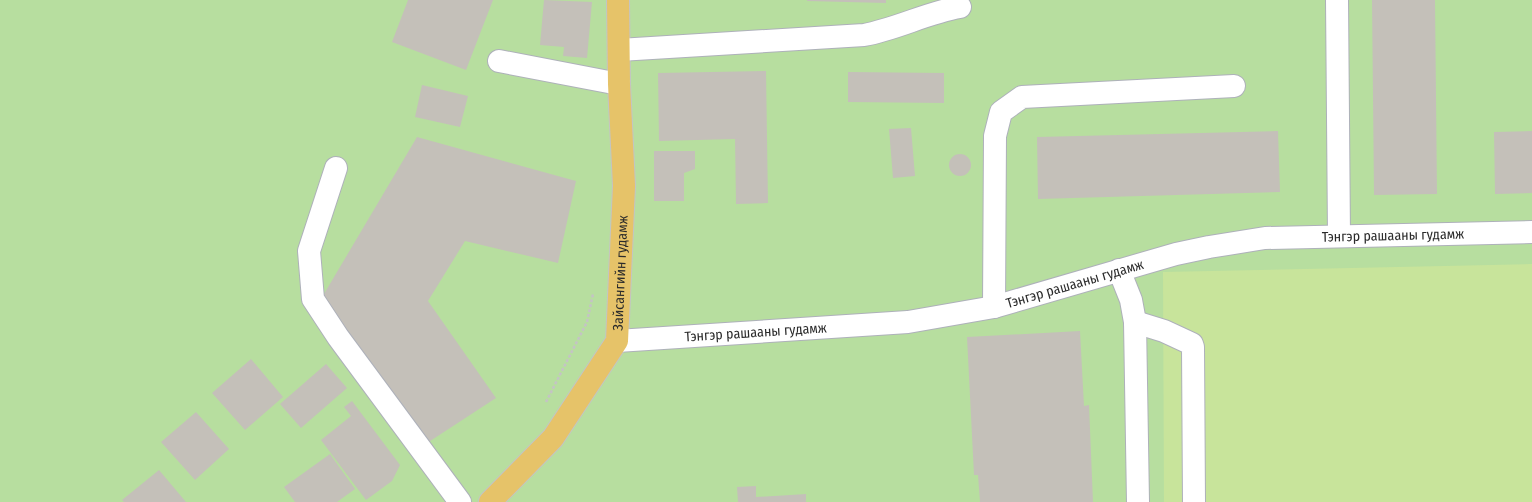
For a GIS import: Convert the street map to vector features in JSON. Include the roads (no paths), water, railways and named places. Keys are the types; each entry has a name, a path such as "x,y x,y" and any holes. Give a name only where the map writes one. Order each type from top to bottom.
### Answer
{"main road":[{"name":"Зайсангийн гудамж","path":"490,502 553,438 617,341 624,186 619,84 618,0"}],"street":[{"path":"1337,0 1339,235"},
{"path":"619,50 864,35 895,27 942,10 960,7"},
{"path":"499,61 619,84"},
{"path":"994,307 995,136 1001,112 1022,97 1234,86"},
{"path":"336,168 309,251 313,300 338,337 460,502"},
{"name":"Тэнгэр рашааны гудамж","path":"617,341 908,322 994,307 1176,254 1265,238 1339,235 1532,232"},
{"path":"1119,270 1131,300 1136,322 1138,502"},
{"path":"1136,322 1164,331 1192,344 1194,502"}]}
